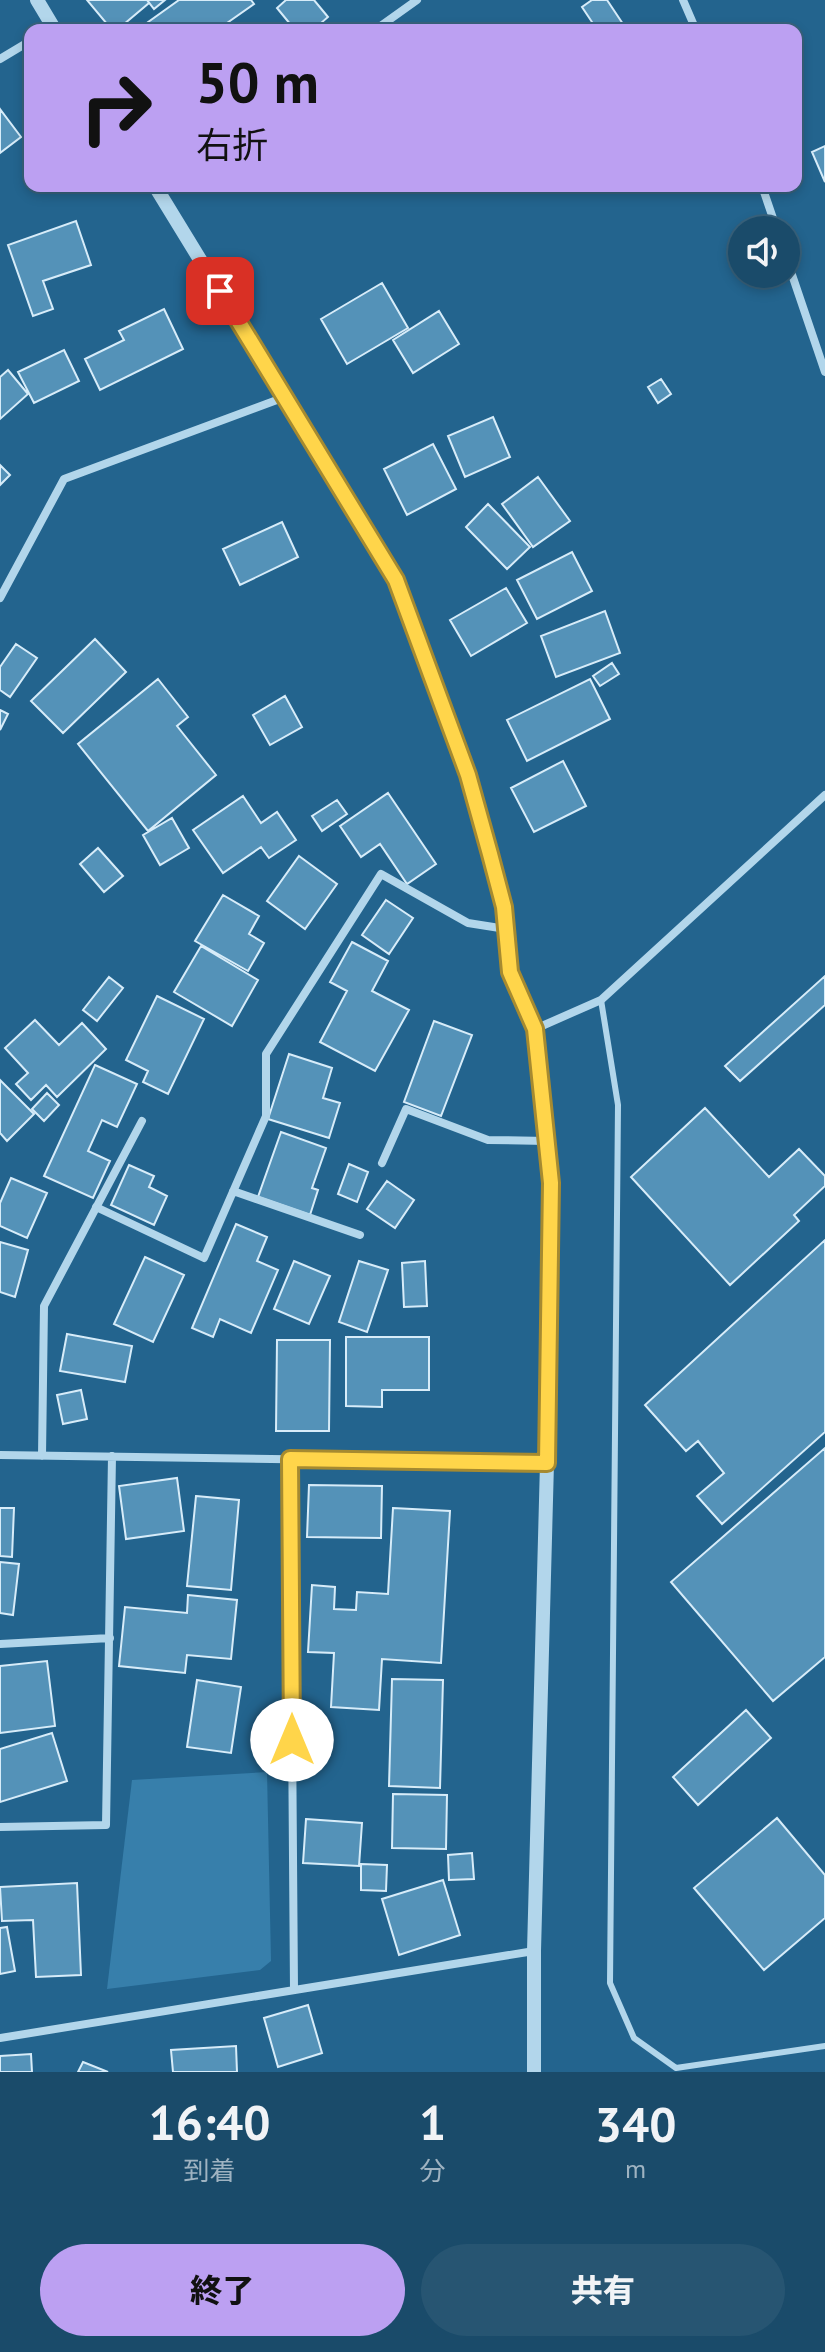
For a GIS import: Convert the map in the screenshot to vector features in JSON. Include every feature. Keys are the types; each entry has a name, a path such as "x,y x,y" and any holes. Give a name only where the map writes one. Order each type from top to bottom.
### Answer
{"street":[{"path":"37,0 50,24"},
{"path":"383,24 417,0"},
{"path":"683,0 693,24"},
{"path":"0,59 24,45"},
{"path":"159,192 396,580 468,775 504,907 510,972 535,1029 551,1183 534,2072"},
{"path":"764,192 772,216"},
{"path":"797,288 825,372"},
{"path":"0,598 64,479 285,397"},
{"path":"535,1029 601,1000 825,795"},
{"path":"96,1207 204,1258 266,1116 266,1054 381,874 468,923 506,929"},
{"path":"382,1163 406,1109 488,1140 547,1141"},
{"path":"42,1456 44,1306 142,1121"},
{"path":"233,1191 360,1235"},
{"path":"0,1455 547,1463"},
{"path":"0,1827 106,1825 112,1456"},
{"path":"290,1459 294,1990"},
{"path":"0,1644 110,1638"},
{"path":"0,2038 534,1951"}],"lane":[{"path":"601,1000 618,1105 610,1983 634,2038 676,2068 825,2046"}],"shaded area":[{"path":"267,1772 271,1961 260,1970 107,1989 132,1780"}],"building":[{"path":"87,0 147,0 149,3 124,24 107,24"},
{"path":"147,0 165,0 154,9"},
{"path":"179,0 251,0 254,4 226,24 145,24"},
{"path":"286,0 314,0 328,17 320,24 290,24 277,8"},
{"path":"592,0 607,0 623,24 593,24 582,7"},
{"path":"0,109 21,137 0,153"},
{"path":"825,146 825,182 812,152"},
{"path":"76,221 91,265 43,281 53,309 33,316 8,245"},
{"path":"382,283 408,328 347,364 321,319"},
{"path":"164,309 183,349 100,390 85,359 124,340 119,331"},
{"path":"439,311 459,344 413,373 393,340"},
{"path":"64,350 79,381 34,403 18,372"},
{"path":"8,370 28,394 0,419 0,377"},
{"path":"661,379 671,394 658,403 648,387"},
{"path":"493,417 510,457 465,477 448,436"},
{"path":"433,444 456,489 407,515 384,469"},
{"path":"0,465 10,475 0,485"},
{"path":"538,477 570,521 533,547 502,504"},
{"path":"488,504 530,547 507,569 466,527"},
{"path":"282,522 298,557 240,585 223,549"},
{"path":"572,552 592,591 537,619 517,580"},
{"path":"506,588 527,623 471,656 450,620"},
{"path":"605,611 620,653 556,677 541,636"},
{"path":"95,639 126,672 63,733 31,701"},
{"path":"16,644 37,658 10,697 0,690 0,667"},
{"path":"612,663 619,674 600,686 593,676"},
{"path":"158,679 188,717 177,726 216,775 148,831 78,744"},
{"path":"590,679 610,719 527,761 507,720"},
{"path":"285,696 302,727 270,745 253,715"},
{"path":"0,710 8,714 0,730"},
{"path":"563,761 586,806 534,832 511,788"},
{"path":"388,793 436,864 407,884 380,844 361,857 340,826"},
{"path":"243,796 261,823 277,812 296,840 269,858 261,847 223,873 193,830"},
{"path":"337,800 347,814 322,831 312,816"},
{"path":"172,818 189,848 160,865 143,835"},
{"path":"98,848 123,876 104,892 80,864"},
{"path":"299,856 337,884 305,929 267,901"},
{"path":"223,895 259,916 249,934 264,943 248,971 195,941"},
{"path":"386,900 413,918 389,954 362,935"},
{"path":"352,942 388,961 372,991 409,1010 375,1071 320,1042 347,991 330,982"},
{"path":"201,946 258,980 232,1026 174,992"},
{"path":"825,976 825,1005 740,1081 725,1066"},
{"path":"109,977 123,988 97,1021 83,1010"},
{"path":"157,996 204,1019 168,1094 143,1082 148,1071 126,1060"},
{"path":"35,1020 59,1045 82,1023 106,1049 57,1097 46,1085 31,1100 16,1084 28,1073 5,1048"},
{"path":"434,1021 472,1035 441,1116 404,1102"},
{"path":"289,1054 332,1068 323,1098 340,1103 329,1138 268,1119"},
{"path":"95,1065 137,1084 117,1127 102,1120 88,1151 110,1161 93,1198 44,1176"},
{"path":"0,1080 34,1114 7,1141 0,1133"},
{"path":"47,1093 59,1105 44,1121 32,1109"},
{"path":"705,1108 769,1177 799,1149 825,1176 825,1186 794,1215 799,1221 730,1285 631,1177"},
{"path":"281,1132 326,1148 312,1188 318,1190 310,1215 258,1197"},
{"path":"349,1164 368,1172 357,1202 338,1194"},
{"path":"129,1165 154,1176 149,1187 167,1196 154,1225 111,1205"},
{"path":"11,1178 47,1193 27,1238 0,1226 0,1203"},
{"path":"387,1181 414,1200 395,1228 367,1209"},
{"path":"236,1224 267,1237 257,1261 278,1270 251,1333 220,1319 213,1337 192,1328"},
{"path":"825,1240 825,1432 722,1524 697,1496 724,1473 698,1441 686,1451 645,1405"},
{"path":"0,1242 28,1250 15,1297 0,1292"},
{"path":"145,1257 184,1275 153,1342 114,1324"},
{"path":"294,1261 330,1276 309,1324 274,1309"},
{"path":"359,1261 388,1270 367,1332 339,1322"},
{"path":"425,1261 427,1306 404,1307 402,1263"},
{"path":"67,1334 132,1346 125,1382 60,1371"},
{"path":"346,1337 429,1337 429,1390 382,1390 382,1407 346,1406"},
{"path":"277,1340 330,1340 329,1431 276,1431"},
{"path":"81,1390 87,1419 63,1424 57,1395"},
{"path":"825,1448 825,1657 773,1701 671,1582"},
{"path":"177,1478 184,1531 126,1539 119,1486"},
{"path":"309,1485 382,1486 381,1538 307,1537"},
{"path":"196,1496 239,1500 231,1590 187,1586"},
{"path":"0,1508 14,1508 12,1557 0,1556"},
{"path":"393,1508 450,1511 441,1663 382,1659 379,1710 331,1707 334,1653 308,1652 312,1585 335,1587 334,1609 356,1610 357,1592 388,1594"},
{"path":"0,1562 19,1564 13,1615 0,1613"},
{"path":"188,1595 237,1600 231,1659 187,1655 185,1673 119,1666 125,1607 187,1613"},
{"path":"47,1661 55,1726 0,1733 0,1666"},
{"path":"392,1679 443,1680 440,1788 389,1786"},
{"path":"197,1680 241,1687 231,1753 187,1747"},
{"path":"746,1710 771,1738 698,1805 673,1777"},
{"path":"52,1733 67,1781 0,1802 0,1749"},
{"path":"393,1794 447,1795 446,1849 392,1848"},
{"path":"777,1818 825,1875 825,1918 764,1970 694,1888"},
{"path":"306,1819 362,1823 359,1866 303,1863"},
{"path":"472,1853 474,1879 449,1880 448,1855"},
{"path":"361,1864 387,1865 386,1891 361,1890"},
{"path":"443,1880 460,1935 399,1955 382,1899"},
{"path":"77,1883 81,1975 36,1977 33,1920 2,1921 0,1887"},
{"path":"7,1927 15,1971 0,1974 0,1928"},
{"path":"308,2005 322,2053 278,2067 264,2018"},
{"path":"236,2046 237,2072 173,2072 171,2050"},
{"path":"31,2054 32,2072 0,2072 0,2056"},
{"path":"83,2062 108,2072 78,2072"}],"route":[{"path":"220,291 396,580 468,775 504,907 510,972 535,1029 551,1183 547,1463 290,1459 292,1740"}]}
